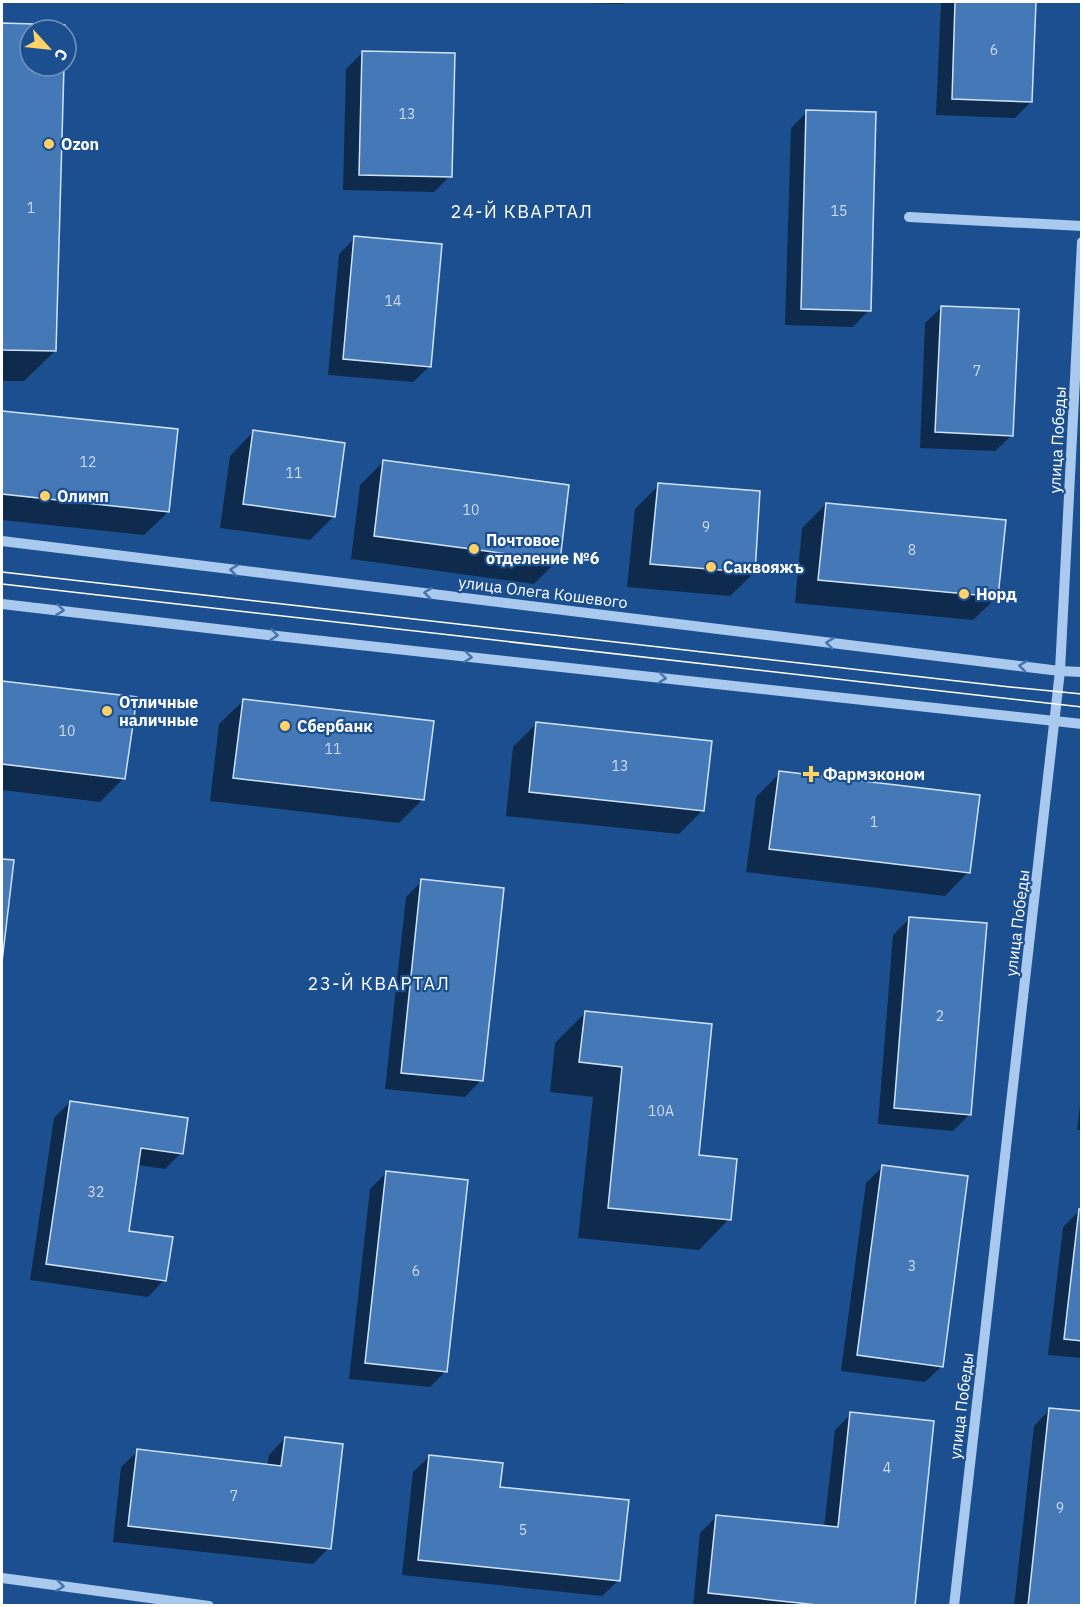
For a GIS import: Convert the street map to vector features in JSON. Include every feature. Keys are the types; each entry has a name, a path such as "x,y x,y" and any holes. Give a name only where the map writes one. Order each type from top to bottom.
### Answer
{"street":[{"path":"909,217 1082,226"},
{"name":"улица Победы","path":"954,1605 1060,671 1082,242"},
{"name":"улица Олега Кошевого","path":"2,542 1082,672"},
{"path":"2,604 1082,724"},
{"path":"2,1578 209,1605"}],"building":[{"path":"955,2 1036,2 1032,102 952,99"},
{"path":"2,23 18,24 18,78 64,78 56,351 2,350"},
{"path":"362,51 455,53 452,177 359,175"},
{"path":"806,110 876,112 871,311 801,309"},
{"path":"354,236 442,244 431,367 343,359"},
{"path":"941,306 1019,309 1013,436 935,432"},
{"path":"2,411 178,429 169,512 2,494"},
{"path":"253,430 345,443 335,517 243,504"},
{"path":"383,460 569,485 560,561 374,536"},
{"path":"658,483 760,491 755,573 650,564"},
{"path":"826,503 1006,520 998,597 818,580"},
{"path":"2,681 137,697 125,779 2,764"},
{"path":"243,699 434,721 424,800 233,778"},
{"path":"536,722 712,741 704,811 529,792"},
{"path":"779,771 980,795 970,873 769,849"},
{"path":"2,859 14,860 2,962"},
{"path":"421,879 504,888 483,1081 401,1073"},
{"path":"909,917 987,923 971,1115 894,1108"},
{"path":"585,1011 712,1024 699,1155 737,1159 731,1220 608,1208 622,1067 579,1062"},
{"path":"70,1101 188,1118 183,1154 141,1148 129,1231 173,1237 166,1281 46,1264"},
{"path":"882,1165 968,1176 943,1367 857,1355"},
{"path":"386,1171 468,1180 447,1372 365,1363"},
{"path":"1079,1209 1082,1209 1082,1341 1064,1339"},
{"path":"1049,1408 1082,1411 1082,1606 1028,1606"},
{"path":"850,1412 934,1421 915,1606 827,1606 708,1593 716,1515 838,1527"},
{"path":"285,1437 343,1444 331,1549 128,1526 137,1449 281,1466"},
{"path":"429,1455 503,1463 500,1487 629,1500 620,1581 418,1560"}],"tram line":[{"path":"2,572 1082,694"},
{"path":"2,584 1082,707"}],"place":[{"name":"Ozon","path":"49,144"},
{"name":"Олимп","path":"45,496"},
{"name":"Почтовое отделение №6","path":"474,549"},
{"name":"Саквояжъ","path":"711,567"},
{"name":"Норд","path":"964,594"},
{"name":"Отличные наличные","path":"107,711"},
{"name":"Сбербанк","path":"285,726"},
{"name":"Фармэконом","path":"811,774"}],"district":[{"name":"24-Й КВАРТАЛ","path":"522,212"},
{"name":"23-Й КВАРТАЛ","path":"379,984"}]}
